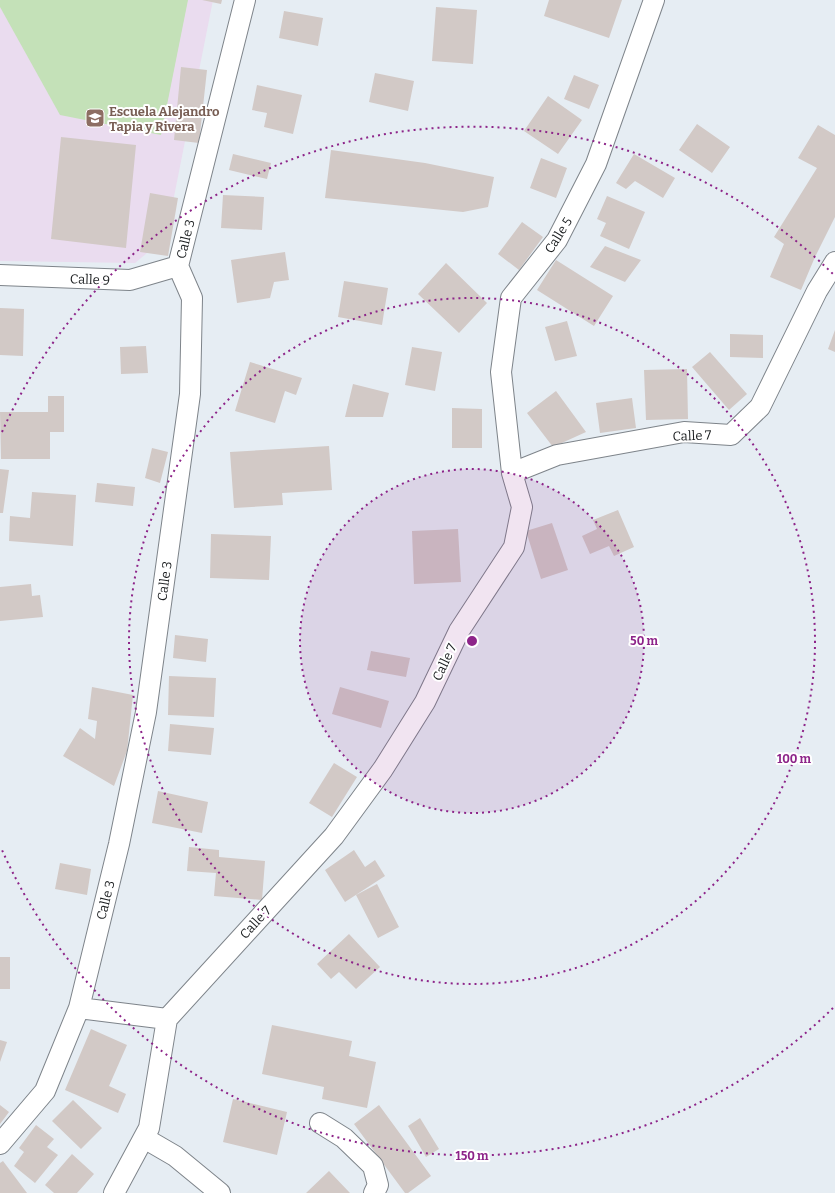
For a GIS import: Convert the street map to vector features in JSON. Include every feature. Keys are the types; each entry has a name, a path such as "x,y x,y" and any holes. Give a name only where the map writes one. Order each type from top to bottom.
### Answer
{"street":[{"name":"Calle 3","path":"0,1144 45,1091 79,1008 119,844 146,712 188,408 192,298 178,266 245,0"},
{"name":"Calle 5","path":"512,473 501,372 511,298 557,240 596,164 654,0"},
{"name":"Calle 7","path":"167,1019 334,836 383,769 425,702 459,631 514,547 522,507 512,473 557,455 684,432 731,435 760,407 817,291 835,262"},
{"name":"Calle 9","path":"0,275 130,280 178,266"},
{"path":"79,1008 167,1019 149,1128 114,1193"},
{"path":"320,1123 344,1138 373,1166 378,1185 374,1193"},
{"path":"144,1138 175,1156 220,1193"}],"shaded area":[{"name":"Escuela Alejandro Tapia y Rivera","path":"0,0 213,0 166,237 135,263 0,261"}],"green space":[{"path":"0,0 188,0 161,135 60,115 0,7"}],"building":[{"path":"202,0 222,0 221,4"},
{"path":"549,0 622,0 609,38 544,16"},
{"path":"436,7 477,10 473,64 432,61"},
{"path":"284,11 323,18 318,46 279,38"},
{"path":"181,67 207,70 199,143 174,140"},
{"path":"375,73 414,81 408,111 369,102"},
{"path":"574,75 599,85 589,109 564,99"},
{"path":"257,85 302,95 293,134 264,127 267,113 252,110"},
{"path":"548,96 582,120 558,154 524,131"},
{"path":"697,124 730,147 712,173 679,150"},
{"path":"818,125 835,135 835,217 815,257 801,290 770,277 784,244 774,237 817,168 798,158"},
{"path":"61,137 136,145 126,248 51,239"},
{"path":"331,150 425,163 494,177 488,207 463,212 325,198"},
{"path":"233,154 271,163 267,179 229,170"},
{"path":"634,154 675,178 663,198 635,181 626,189 616,183"},
{"path":"541,158 567,168 556,198 530,188"},
{"path":"150,193 178,198 168,256 140,252"},
{"path":"223,195 264,197 262,230 221,228"},
{"path":"607,196 645,212 629,249 600,236 606,223 597,219"},
{"path":"522,222 543,237 519,270 498,254"},
{"path":"605,246 641,260 625,282 590,267"},
{"path":"285,252 289,280 274,282 270,298 237,303 231,260"},
{"path":"556,260 613,296 594,326 537,290"},
{"path":"446,263 487,303 459,333 418,294"},
{"path":"344,281 388,288 382,325 338,317"},
{"path":"0,308 24,309 23,356 0,355"},
{"path":"567,321 577,356 555,361 545,327"},
{"path":"835,330 835,352 828,349"},
{"path":"730,334 763,335 763,358 730,357"},
{"path":"146,346 148,373 121,374 120,347"},
{"path":"412,347 442,352 435,391 405,385"},
{"path":"710,352 747,394 729,410 692,367"},
{"path":"250,362 302,378 296,395 285,391 275,423 235,411"},
{"path":"687,369 688,419 646,420 644,370"},
{"path":"353,384 389,393 383,417 345,417"},
{"path":"556,391 586,432 553,447 527,413"},
{"path":"48,396 64,396 64,432 50,432 50,459 1,459 0,412 48,412"},
{"path":"632,398 636,428 600,433 596,403"},
{"path":"452,408 482,409 482,448 452,448"},
{"path":"329,446 332,490 282,493 283,505 234,508 230,452"},
{"path":"152,448 168,452 160,483 145,478"},
{"path":"0,469 9,470 3,513 0,513"},
{"path":"97,483 135,487 133,506 95,502"},
{"path":"32,492 76,495 73,546 9,541 10,516 30,518"},
{"path":"618,510 634,547 614,556 609,546 590,554 582,536 597,529 593,520"},
{"path":"552,523 568,570 541,579 526,531"},
{"path":"458,529 461,582 414,584 412,531"},
{"path":"211,534 271,536 269,580 210,578"},
{"path":"31,584 32,596 40,595 43,617 0,621 0,587"},
{"path":"175,635 208,639 206,662 173,658"},
{"path":"371,651 410,658 406,677 367,670"},
{"path":"169,676 216,678 214,717 168,715"},
{"path":"92,687 133,695 127,751 114,786 63,756 80,728 95,739 97,721 88,719"},
{"path":"340,687 389,701 381,728 332,714"},
{"path":"170,724 214,728 211,755 168,751"},
{"path":"334,763 357,777 332,817 309,803"},
{"path":"158,791 208,802 202,833 152,823"},
{"path":"189,847 219,850 219,857 265,861 262,900 214,896 216,873 187,871"},
{"path":"354,850 365,867 375,860 385,876 345,902 325,870"},
{"path":"60,863 91,869 87,895 55,889"},
{"path":"377,884 399,927 378,938 356,895"},
{"path":"349,934 380,967 356,989 339,972 331,979 317,964"},
{"path":"0,957 10,957 10,989 0,989"},
{"path":"272,1025 352,1041 349,1056 376,1062 367,1108 322,1099 324,1087 262,1074"},
{"path":"91,1029 127,1045 109,1086 126,1094 118,1113 65,1090"},
{"path":"0,1040 7,1042 0,1062"},
{"path":"233,1099 287,1112 277,1155 223,1142"},
{"path":"73,1100 102,1128 81,1149 52,1121"},
{"path":"0,1105 9,1112 0,1124"},
{"path":"379,1105 431,1176 408,1193 405,1193 354,1124"},
{"path":"420,1118 439,1149 426,1157 408,1126"},
{"path":"36,1125 54,1139 47,1147 58,1155 35,1183 14,1166 24,1152 19,1148"},
{"path":"72,1154 94,1174 77,1193 54,1193 45,1185"},
{"path":"3,1161 27,1193 0,1193 0,1163"},
{"path":"329,1171 350,1193 306,1193"}],"place":[{"name":"Escuela Alejandro Tapia y Rivera","path":"95,118"}]}
